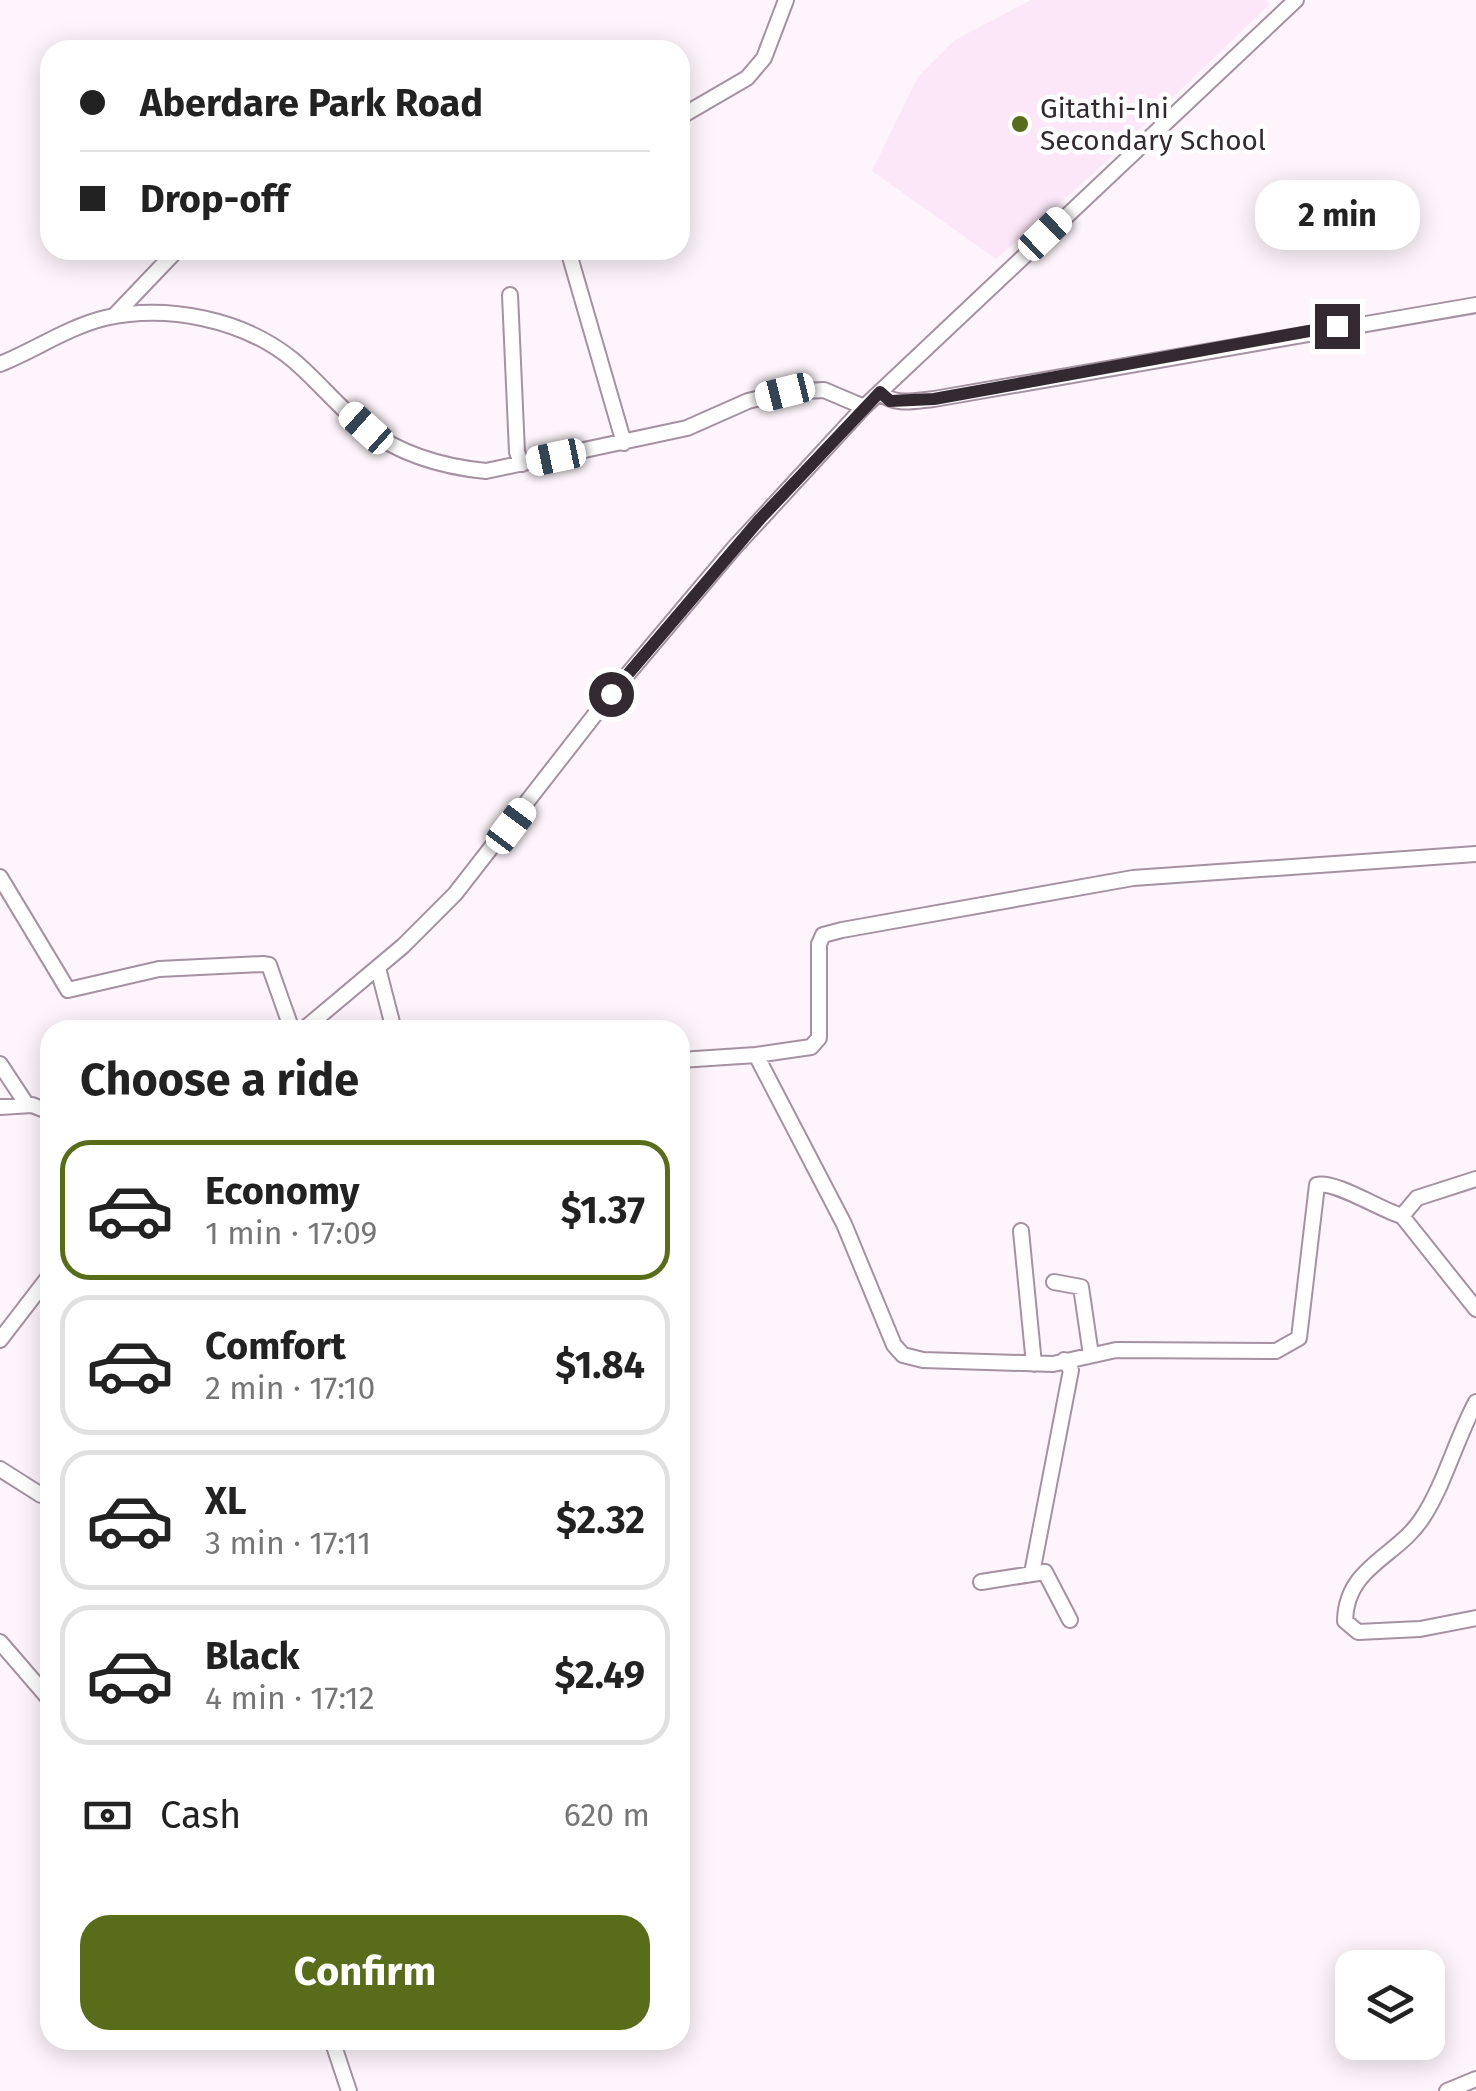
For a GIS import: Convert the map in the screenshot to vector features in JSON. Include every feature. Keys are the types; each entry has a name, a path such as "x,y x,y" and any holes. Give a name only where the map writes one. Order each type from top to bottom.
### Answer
{"street":[{"path":"690,112 718,99 747,78 764,58 786,0"},
{"path":"315,1020 378,968 467,881 611,694 734,548 864,407 1296,0"},
{"path":"114,316 167,260"},
{"path":"571,260 624,442"},
{"path":"510,295 517,452 522,464"},
{"path":"880,392 890,401 934,399 1476,305"},
{"path":"0,364 114,316 164,312 236,328 292,359 366,428 397,447 452,468 486,471 687,428 748,401 785,392 824,390 864,407"},
{"path":"690,1059 756,1056 812,1047 819,1038 820,944 823,935 842,930 1133,878 1476,854"},
{"path":"0,876 68,990 159,969 263,964 270,965 289,1020"},
{"path":"378,968 391,1020"},
{"path":"756,1056 844,1224 894,1345 903,1354 923,1360 1034,1364 1116,1350 1213,1354 1287,1347 1299,1338 1317,1185 1331,1184 1374,1207 1402,1216 1476,1309"},
{"path":"0,1064 27,1105"},
{"path":"0,1107 27,1105 40,1109"},
{"path":"1402,1216 1417,1198 1476,1179"},
{"path":"1021,1231 1034,1364"},
{"path":"1054,1282 1081,1287 1091,1355"},
{"path":"0,1340 40,1288"},
{"path":"1032,1573 1072,1370 1064,1360"},
{"path":"1476,1402 1424,1516 1362,1574 1346,1602 1346,1621 1358,1632 1420,1629 1476,1618"},
{"path":"0,1469 40,1494"},
{"path":"981,1582 1045,1572 1070,1620"},
{"path":"0,1642 40,1688"},
{"path":"336,2050 350,2091"},
{"path":"1446,2091 1476,2080"}],"shaded area":[{"name":"Gitathi-Ini Secondary School","path":"1031,0 1265,0 1270,4 1094,173 996,259 872,171 918,77 955,40"}],"place":[{"name":"Gitathi-Ini Secondary School","path":"1020,124"}],"route":[{"path":"611,694 734,548 880,392 890,401 934,399 1337,326"}]}
